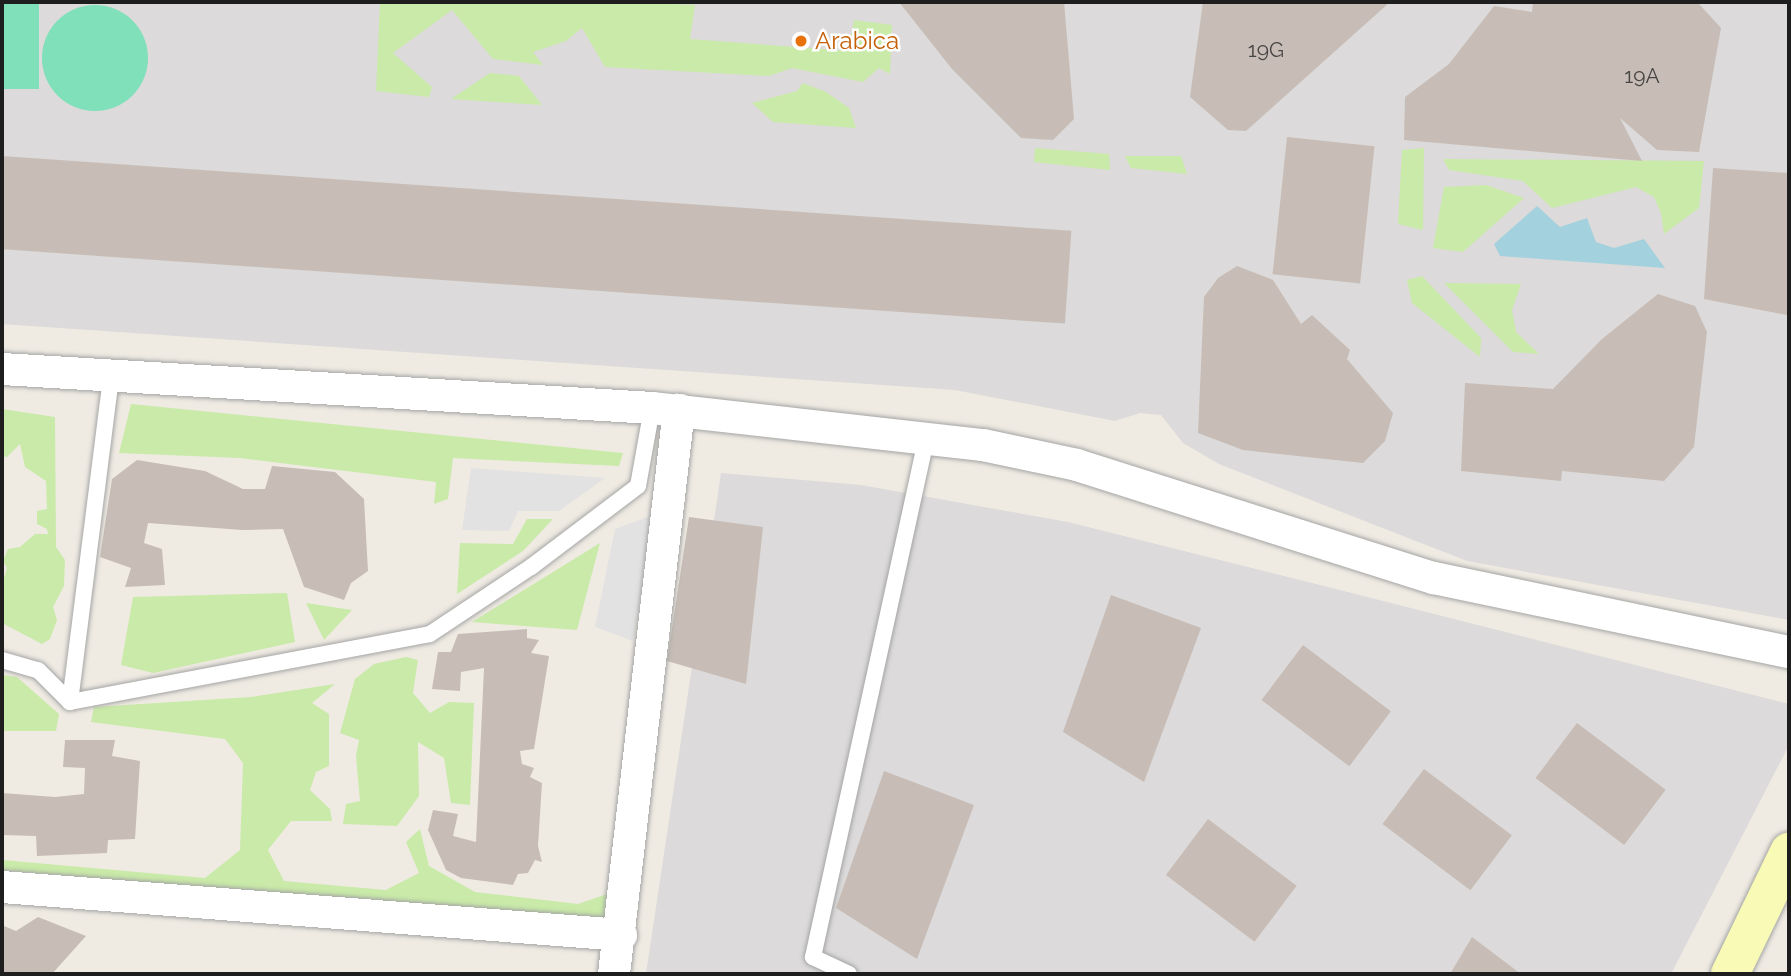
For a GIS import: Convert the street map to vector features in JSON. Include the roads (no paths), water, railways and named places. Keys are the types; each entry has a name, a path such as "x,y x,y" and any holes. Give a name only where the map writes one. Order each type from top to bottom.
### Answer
{"main road":[{"path":"1730,974 1789,852"}],"street":[{"path":"2,369 666,409 984,445 1077,465 1434,578 1789,652"},
{"path":"614,974 621,935 666,409"},
{"path":"2,887 621,935"}],"lane":[{"path":"71,702 111,376"},
{"path":"71,702 430,634 531,566 638,486 666,409"},
{"path":"849,974 813,957 926,440"},
{"path":"2,660 38,670 71,702"}],"water":[{"path":"1537,206 1560,227 1587,218 1596,242 1614,248 1644,239 1665,268 1500,256 1494,244"}],"place":[{"name":"Arabica","path":"801,41"}]}
